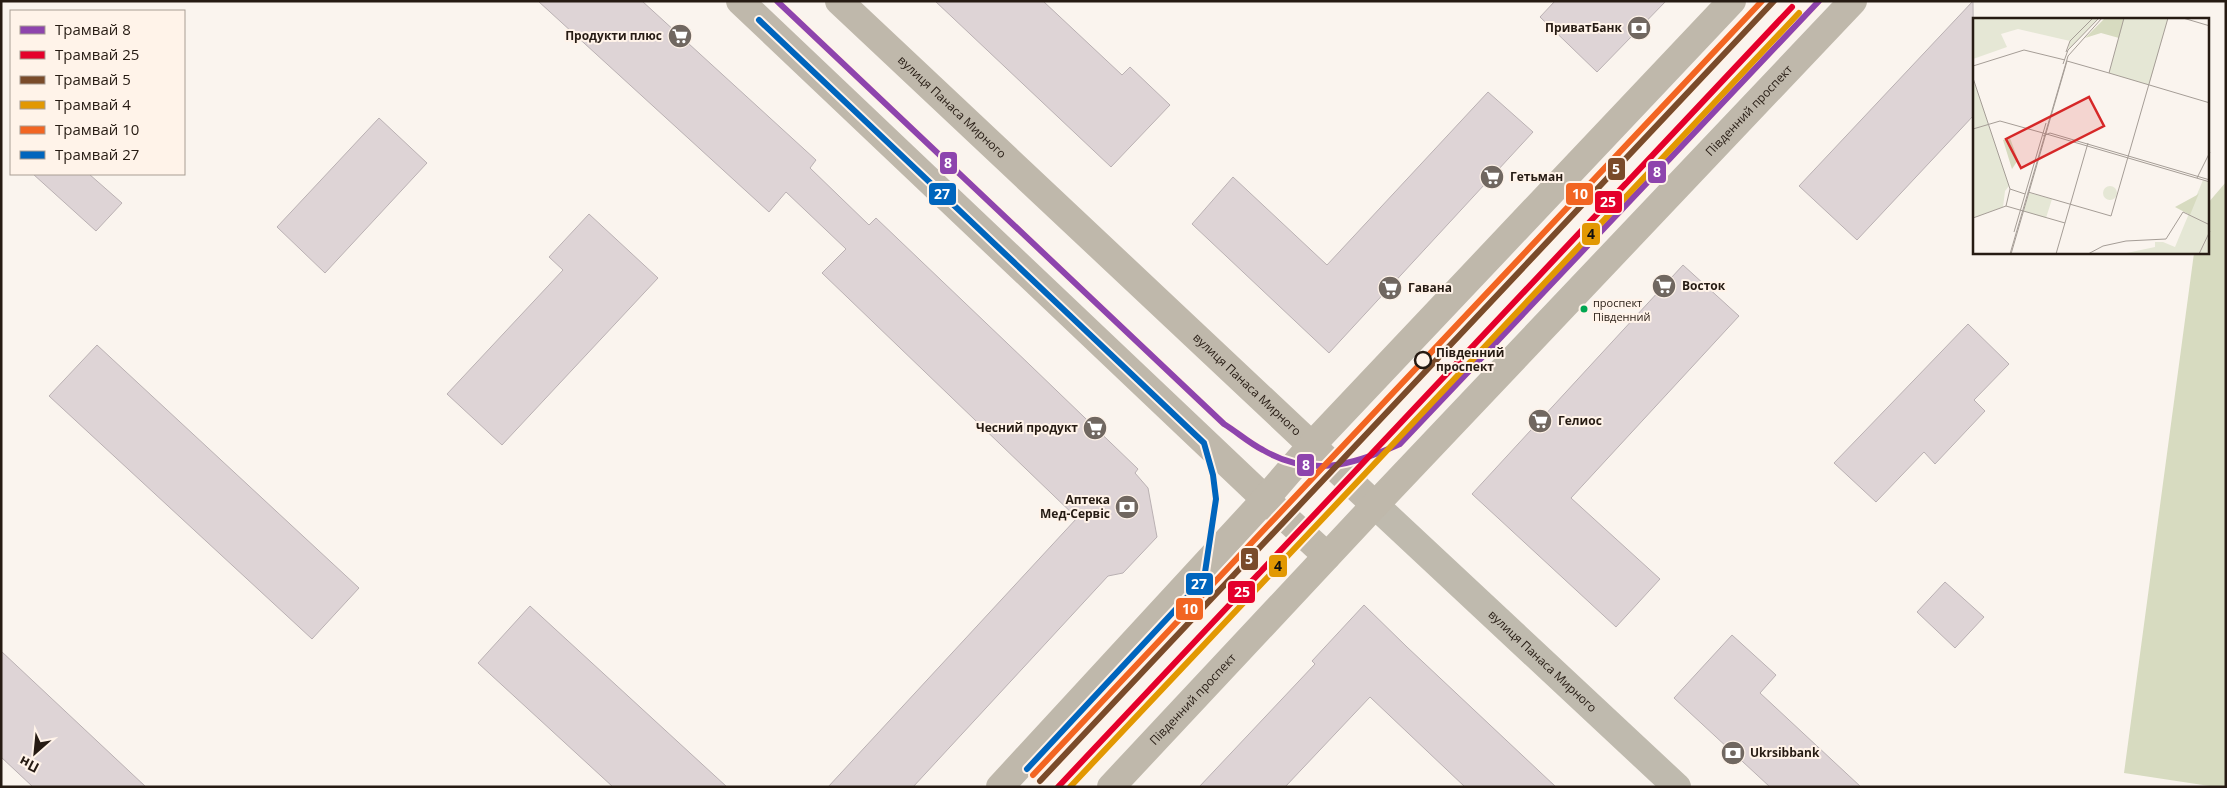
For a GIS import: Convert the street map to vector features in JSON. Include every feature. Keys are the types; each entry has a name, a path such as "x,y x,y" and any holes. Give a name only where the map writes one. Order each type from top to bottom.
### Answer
{"main road":[{"path":"740,1 1327,556"},
{"name":"вулиця Панаса Мирного","path":"839,1 1374,505"},
{"path":"1000,787 1265,499 1311,446 1732,1"},
{"name":"Південний проспект","path":"1111,787 1374,505 1853,1"}],"street":[{"name":"вулиця Панаса Мирного","path":"1374,505 1677,787"}],"green space":[{"path":"2226,182 2226,787 2124,773 2194,254 2210,254 2210,201"}],"building":[{"path":"538,1 642,1 816,160 810,168 869,225 876,218 1030,365 1138,469 1135,473 1148,488 1157,537 1123,573 1108,576 913,787 828,787 1077,518 822,273 846,249 786,192 769,212"},
{"path":"935,1 1043,1 1122,75 1130,67 1170,105 1111,167"},
{"path":"1555,1 1666,1 1597,72 1540,17"},
{"path":"1973,1 1973,116 1857,240 1799,186"},
{"path":"1488,92 1533,132 1329,353 1192,224 1233,177 1327,265"},
{"path":"379,118 427,163 325,273 277,227"},
{"path":"34,175 90,175 122,203 96,231"},
{"path":"589,214 658,278 502,445 447,394 563,270 549,257"},
{"path":"1683,265 1739,316 1571,498 1660,579 1616,627 1472,494"},
{"path":"1968,324 2009,364 1974,400 1985,411 1935,464 1924,452 1876,502 1834,463"},
{"path":"97,345 359,588 312,639 49,396"},
{"path":"1945,582 1984,617 1955,648 1917,612"},
{"path":"1364,605 1556,787 1465,787 1370,697 1285,787 1199,787 1315,664 1312,661"},
{"path":"530,606 727,787 613,787 478,663"},
{"path":"1732,635 1776,675 1760,693 1861,787 1770,787 1674,698"},
{"path":"1,651 146,787 33,787 1,757"}],"tram line":[{"name":"8","path":"777,1 1224,424 1258,447 1281,459 1315,466 1349,463 1400,444 1819,1"},
{"name":"10","path":"1033,775 1762,1"},
{"name":"5","path":"1040,781 1774,1"},
{"name":"25","path":"1058,787 1792,7"},
{"name":"4","path":"1070,787 1799,13"},
{"name":"27","path":"759,20 1204,443 1213,475 1216,499 1204,579 1027,769"}],"place":[{"name":"ПриватБанк","path":"1639,28"},
{"name":"Продукти плюс","path":"680,36"},
{"name":"Гетьман","path":"1492,177"},
{"name":"Восток","path":"1664,286"},
{"name":"Гавана","path":"1390,288"},
{"name":"проспект Південний","path":"1584,309"},
{"name":"Південний проспект","path":"1423,360"},
{"name":"Гелиос","path":"1540,421"},
{"name":"Чесний продукт","path":"1095,428"},
{"name":"Аптека Мед-Сервіс","path":"1127,507"},
{"name":"Ukrsibbank","path":"1733,753"}]}
